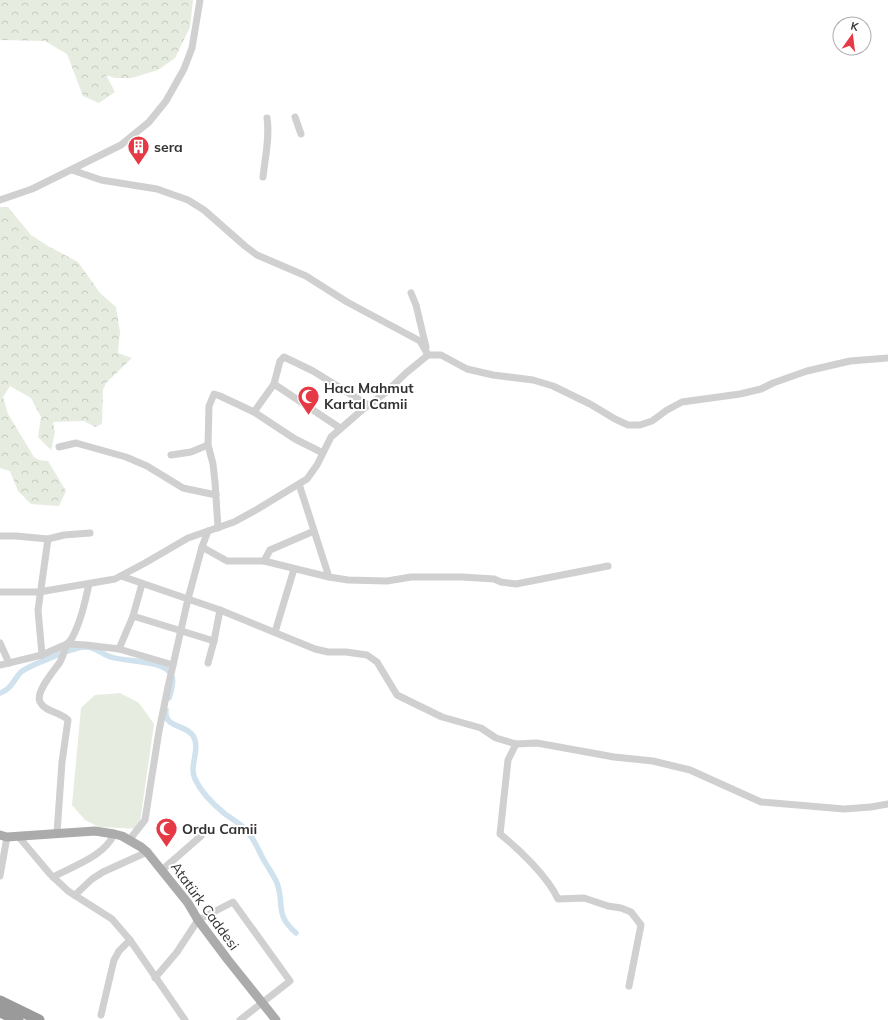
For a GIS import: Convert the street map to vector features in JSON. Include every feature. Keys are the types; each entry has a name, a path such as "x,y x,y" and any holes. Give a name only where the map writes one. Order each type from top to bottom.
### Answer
{"highway":[{"path":"0,1001 39,1020"},
{"path":"0,1012 18,1020"}],"main road":[{"name":"Atatürk Caddesi","path":"4,836 95,831 114,834 130,839 147,852 162,870 188,903 198,920 228,960 276,1020"}],"street":[{"path":"0,200 32,189 121,145 149,122 166,101 184,69 192,48 200,0"},
{"path":"295,117 302,134"},
{"path":"263,177 267,146 267,118"},
{"path":"72,170 101,180 157,189 188,200 204,210 245,246 258,255 306,276 347,302 420,341 428,354"},
{"path":"411,293 416,305 428,354"},
{"path":"0,592 39,592 115,578 145,563 188,538 208,532 239,519 307,479 331,437 340,428 385,393 406,372 428,354 441,355 467,369 493,375 533,380 553,386 590,404 615,420 628,425 640,426 652,421 667,410 682,402 762,389 773,383 807,371 850,361 888,358"},
{"path":"254,412 274,384 280,361 284,357 313,371 368,406"},
{"path":"274,384 340,428"},
{"path":"218,528 213,464 208,445 209,406 214,394 254,412 295,439 323,453"},
{"path":"59,447 76,443 126,457 147,466 183,488 216,495"},
{"path":"171,455 190,452 208,445"},
{"path":"299,484 329,577"},
{"path":"264,561 270,550 314,531"},
{"path":"130,839 145,820 159,731 173,664 188,599 202,547 208,532"},
{"path":"0,536 48,539 64,535 90,533"},
{"path":"42,655 38,610 39,592 48,539"},
{"path":"202,547 227,561 264,561 329,577 348,580 387,581 411,577 462,576 494,579 501,582 516,584 608,566"},
{"path":"276,632 294,569"},
{"path":"121,576 220,610 314,649 328,652 346,652 367,655 378,662 397,695 442,717 481,728 496,738 516,744 537,743 614,757 653,761 690,770 761,802 844,809 888,804"},
{"path":"0,665 42,655 67,644 72,639 85,602 89,584"},
{"path":"119,649 133,616 142,584"},
{"path":"208,663 220,610"},
{"path":"133,616 214,641"},
{"path":"0,643 9,663"},
{"path":"67,644 119,649 173,664"},
{"path":"57,833 62,762 68,720 65,716 47,709 39,700 40,691 61,660 67,644"},
{"path":"516,744 508,760 500,834 511,843 554,889 558,900 584,898 631,912 641,925 629,986"},
{"path":"53,877 100,852 109,843 114,834"},
{"path":"0,876 4,836"},
{"path":"18,836 53,877 68,891 112,919 130,940 185,1020"},
{"path":"162,870 201,836"},
{"path":"75,895 92,879 103,872 147,852"},
{"path":"155,978 177,952 198,920 233,902 290,981 240,1020"},
{"path":"101,1015 114,960 119,951 130,940"}],"green space":[{"path":"0,0 193,0 190,27 175,58 158,70 132,78 115,78 106,75 115,92 99,103 83,96 67,54 45,41 0,40"},
{"path":"0,207 8,207 31,235 78,262 100,293 116,307 120,332 118,353 132,358 106,383 103,390 102,424 95,427 84,421 53,422 55,432 51,450 38,437 41,417 31,398 10,386 3,397 8,414 34,457 39,460 48,461 66,491 59,506 31,504 18,491 10,471 0,468"},
{"path":"120,693 139,703 154,724 139,829 99,827 85,820 72,805 81,708 95,695"}],"waterway":[{"path":"0,693 4,692 21,672 29,667 69,650 90,647 111,657 144,662 167,669 173,680 169,698"},
{"path":"166,710 166,716 169,721 188,731 195,740 196,750 193,764 193,774 201,789 225,814 243,827 254,841 277,883 282,915 289,926 296,933"}],"place":[{"name":"sera","path":"139,166"},
{"name":"Hacı Mahmut Kartal Camii","path":"309,416"},
{"name":"Ordu Camii","path":"166,848"}]}
